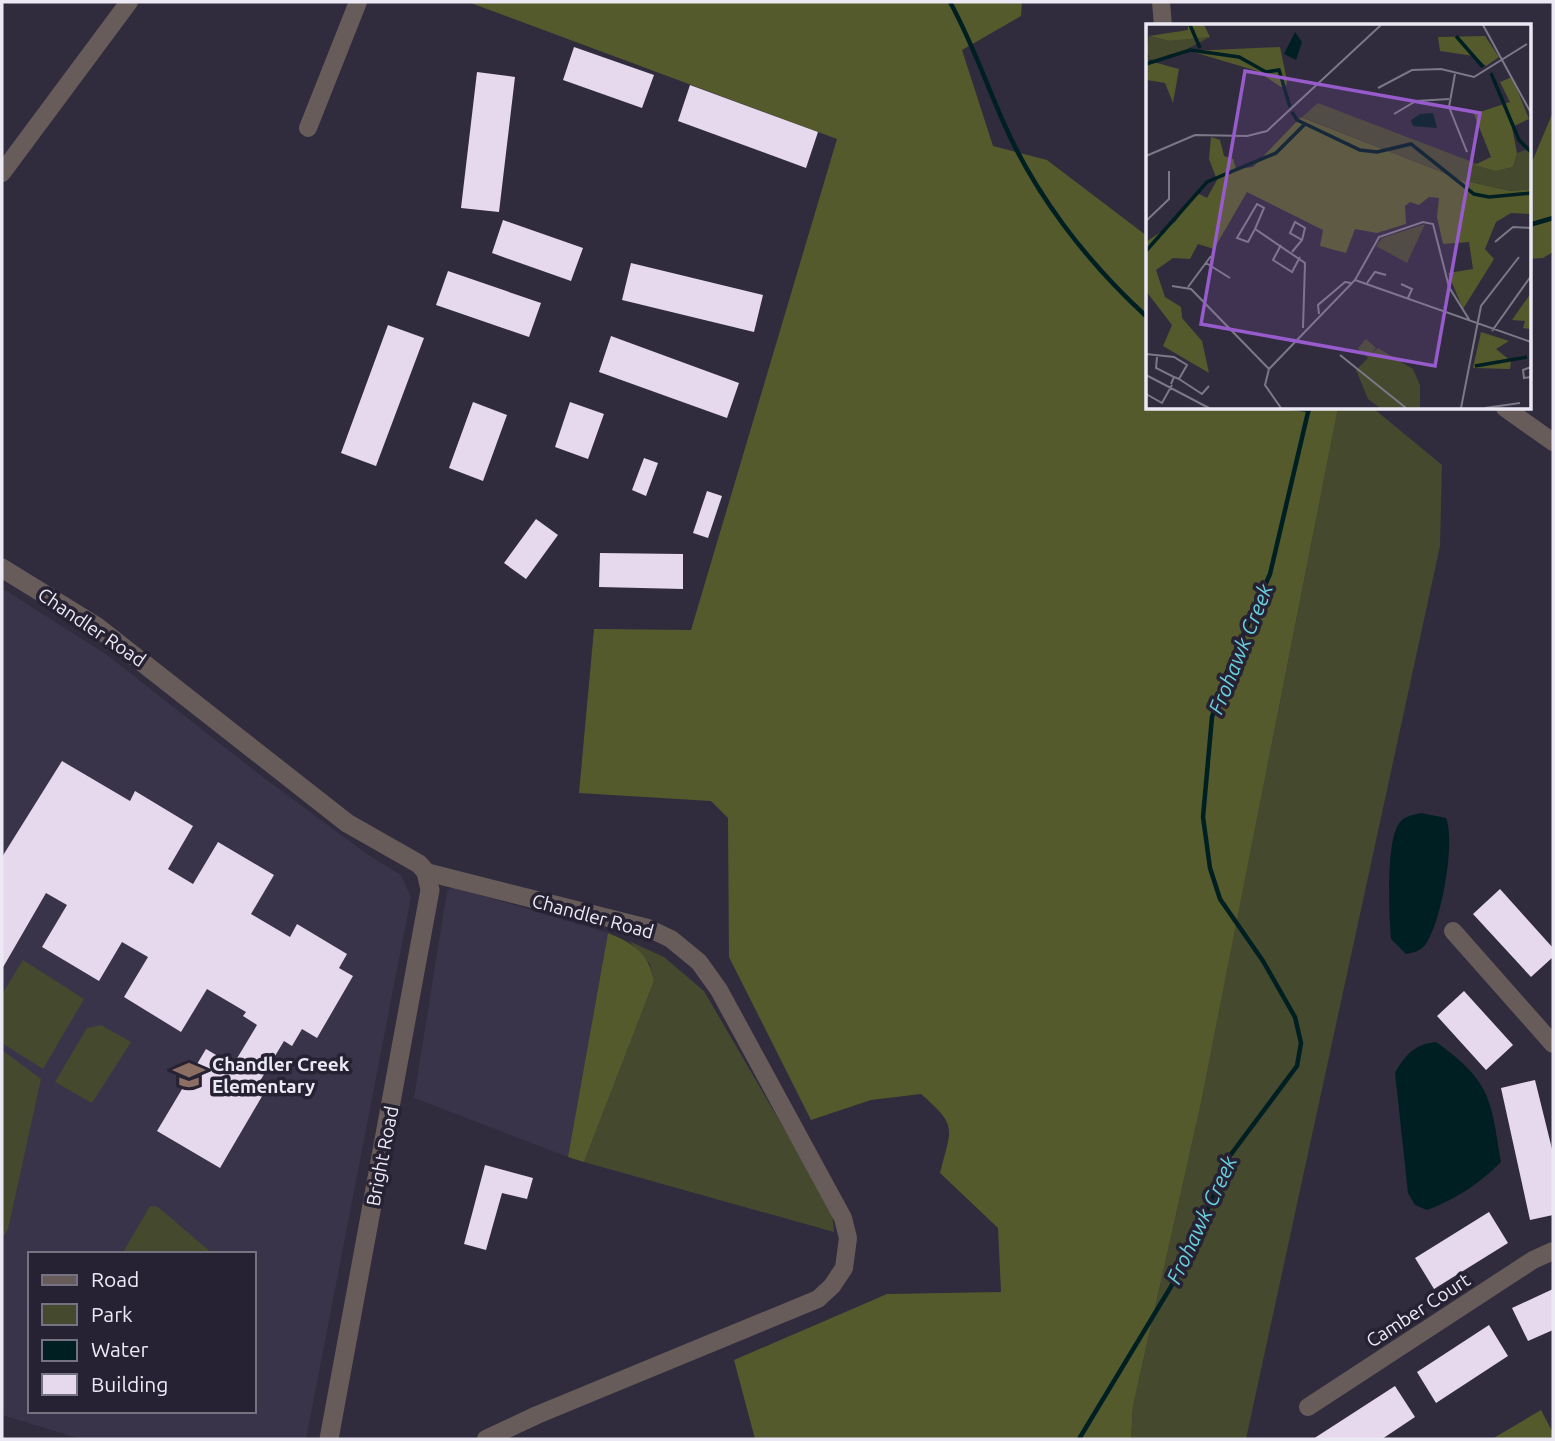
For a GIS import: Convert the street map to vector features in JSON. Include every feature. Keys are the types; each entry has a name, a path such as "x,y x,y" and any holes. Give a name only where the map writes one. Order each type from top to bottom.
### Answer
{"street":[{"path":"2,173 129,2"},
{"path":"308,128 358,2"},
{"path":"1161,2 1163,24"},
{"path":"1508,410 1553,442"},
{"name":"Chandler Road","path":"2,568 96,626 346,823 419,864 426,872 648,928 683,947 707,971 719,990 843,1218 849,1238 847,1257 839,1278 818,1299 537,1415 486,1439"},
{"name":"Bright Road","path":"329,1439 430,890 426,872"},
{"path":"1453,931 1553,1044"},
{"name":"Camber Court","path":"1308,1406 1533,1260 1553,1251"}],"shaded area":[{"name":"Chandler Creek Elementary","path":"2,588 107,655 260,775 368,855 401,875 411,897 306,1439 81,1439 2,1415"},
{"path":"453,887 608,933 568,1157 414,1098 447,891"}],"green space":[{"path":"468,2 1022,2 1021,16 962,50 993,146 1047,160 1146,235 1146,410 1338,410 1201,1103 1133,1406 1131,1439 755,1439 734,1360 887,1294 1001,1292 998,1228 940,1173 949,1129 942,1114 921,1094 871,1100 811,1120 729,957 728,818 711,801 579,793 594,629 691,630 837,139"},
{"path":"1553,112 1553,252 1543,258 1530,259 1530,167"},
{"path":"1338,410 1375,410 1442,465 1440,546 1246,1439 1131,1439 1133,1406 1201,1103"},
{"path":"608,933 625,941 644,956 654,981 584,1162 568,1157"},
{"path":"629,941 664,957 704,991 832,1211 834,1232 584,1162 654,981 650,964"},
{"path":"23,960 84,999 43,1069 2,1043 2,994"},
{"path":"101,1025 131,1042 92,1103 55,1082 87,1028"},
{"path":"2,1050 41,1079 8,1229 2,1239"},
{"path":"150,1206 158,1207 211,1252 123,1252"},
{"path":"1541,1410 1553,1433 1553,1439 1492,1439"}],"water":[{"path":"1421,813 1446,818 1449,829 1448,863 1441,902 1431,935 1421,949 1406,954 1391,939 1389,880 1392,848 1400,822 1408,816"},
{"path":"1436,1042 1468,1068 1478,1080 1491,1107 1501,1162 1467,1190 1427,1210 1415,1205 1408,1193 1395,1073 1411,1052 1422,1045"}],"building":[{"path":"574,47 654,75 642,108 563,80"},
{"path":"477,72 515,77 499,212 461,208"},
{"path":"690,85 818,132 806,168 678,121"},
{"path":"503,220 583,248 571,281 492,253"},
{"path":"631,263 763,295 754,332 622,300"},
{"path":"448,271 541,303 529,337 436,305"},
{"path":"388,325 424,338 376,466 341,453"},
{"path":"611,336 739,383 727,418 599,372"},
{"path":"473,402 507,415 483,481 449,468"},
{"path":"570,402 604,414 588,459 555,447"},
{"path":"644,458 658,463 646,496 632,490"},
{"path":"707,491 722,496 708,538 693,533"},
{"path":"536,519 558,535 526,579 504,563"},
{"path":"600,553 683,554 683,589 599,587"},
{"path":"62,761 130,801 135,791 193,826 168,869 193,884 218,842 274,875 251,914 290,937 297,924 347,954 339,968 353,976 317,1038 302,1029 292,1046 284,1041 260,1081 268,1086 220,1168 157,1131 206,1049 233,1065 257,1025 243,1016 246,1012 207,989 181,1032 124,997 148,957 122,942 99,981 42,947 67,905 46,893 2,969 2,857"},
{"path":"1500,889 1553,948 1553,957 1531,977 1473,914"},
{"path":"1464,991 1513,1045 1486,1070 1437,1016"},
{"path":"1535,1080 1553,1153 1553,1215 1530,1220 1501,1088"},
{"path":"485,1165 533,1178 527,1199 502,1193 486,1250 464,1244"},
{"path":"1489,1212 1508,1243 1434,1289 1415,1258"},
{"path":"1553,1289 1553,1330 1528,1341 1512,1308"},
{"path":"1489,1325 1508,1356 1436,1403 1417,1372"},
{"path":"1395,1386 1415,1417 1382,1439 1313,1439"}],"waterway":[{"path":"950,2 1015,147 1046,200 1083,250 1146,316"},
{"name":"Frohawk Creek","path":"1530,225 1553,218"},
{"name":"Frohawk Creek","path":"1079,1439 1187,1260 1229,1157 1297,1066 1301,1043 1295,1017 1263,961 1220,899 1210,868 1203,817 1212,717 1226,674 1270,574 1309,410"}],"place":[{"name":"Chandler Creek Elementary","path":"189,1075"}]}
